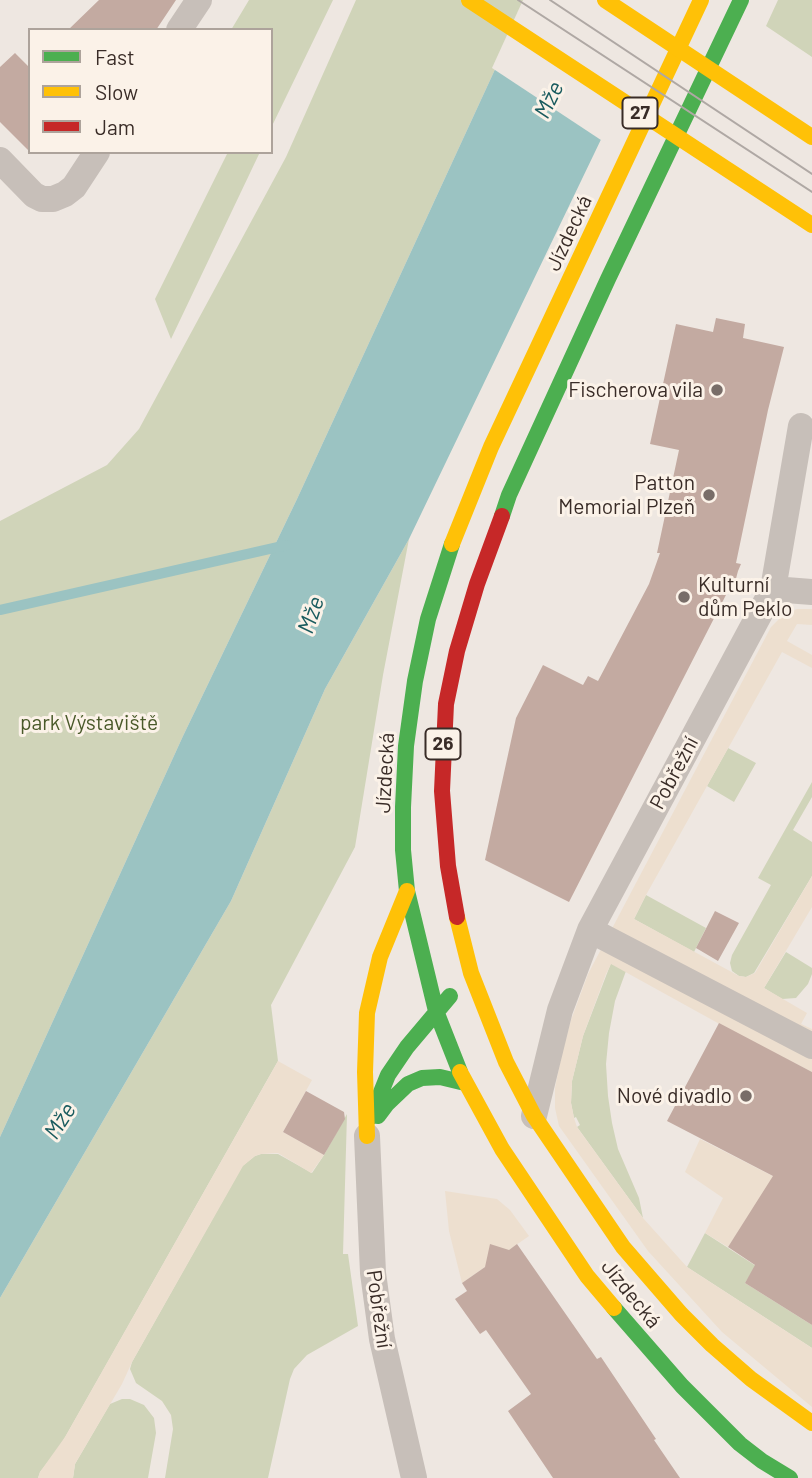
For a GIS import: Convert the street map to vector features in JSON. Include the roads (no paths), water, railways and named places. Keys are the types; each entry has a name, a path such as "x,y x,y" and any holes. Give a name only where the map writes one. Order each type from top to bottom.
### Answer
{"main road":[{"name":"27","path":"469,0 812,225"},
{"path":"605,0 812,136"},
{"name":"Jízdecká","path":"701,0 491,447 453,540 428,619 415,681 406,746 404,850 407,891 436,1011 465,1083 502,1149 587,1276 660,1362 740,1444 790,1478"},
{"name":"Jízdecká","path":"741,0 509,495 457,650 446,704 442,791 447,866 471,973 506,1062 534,1116 623,1247 681,1314 751,1379 812,1423"},
{"path":"367,1136 367,1013 380,957 407,891"},
{"path":"367,1136 375,1104 387,1075 407,1046 471,973"},
{"path":"367,1136 387,1104 408,1084 422,1078 440,1077 465,1083"}],"street":[{"path":"180,28 199,0"},
{"path":"0,160 34,195 42,199 53,199 74,187 96,154"},
{"name":"Pobřežní","path":"534,1116 560,1010 590,930 773,589 801,426"},
{"path":"773,589 812,592"},
{"path":"590,930 812,1046"},
{"name":"Pobřežní","path":"367,1136 373,1273 382,1339 414,1478"}],"water":[{"name":"Mže","path":"527,0 668,0 409,539 325,689 231,901 0,1298 0,1137 183,736 297,499"}],"waterway":[{"path":"0,610 287,545"}],"tram line":[{"path":"518,0 812,192"},
{"path":"550,0 812,174"}],"place":[{"name":"Fischerova vila","path":"717,390"},
{"name":"Patton Memorial Plzeň","path":"709,495"},
{"name":"Kulturní dům Peklo","path":"684,597"},
{"name":"Nové divadlo","path":"746,1096"}],"park label":[{"name":"park Výstaviště","path":"89,723"}]}
